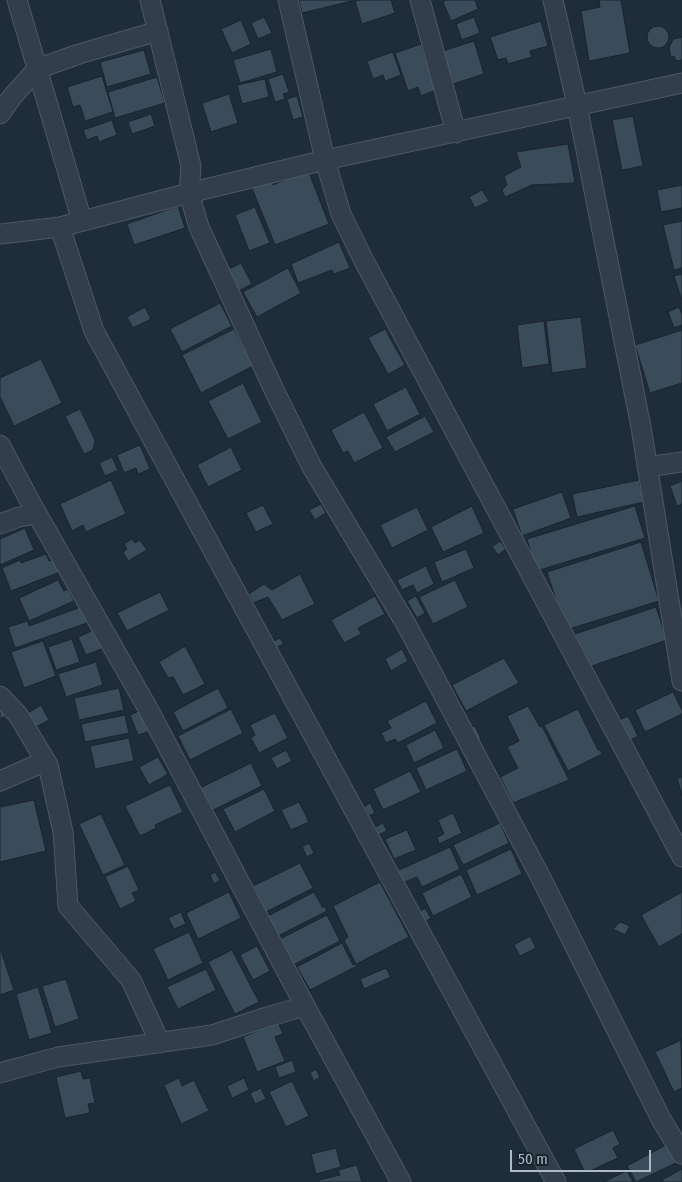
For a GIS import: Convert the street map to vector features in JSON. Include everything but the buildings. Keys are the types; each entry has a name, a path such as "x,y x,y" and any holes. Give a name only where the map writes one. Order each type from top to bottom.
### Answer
{"street":[{"path":"17,0 82,221"},
{"path":"150,0 191,166 189,193 199,227 274,390 312,466 406,624 540,876 661,1118 682,1154"},
{"path":"288,0 326,160 341,214 362,259 682,857"},
{"path":"420,0 456,133"},
{"path":"553,0 577,105 647,467 682,681"},
{"path":"0,114 12,97 37,69 79,54 158,31"},
{"path":"0,234 60,226 326,160 682,83"},
{"path":"60,226 94,331 556,1182"},
{"path":"0,445 147,707 305,1006 401,1182"},
{"path":"647,467 682,462"},
{"path":"0,524 19,517 37,514"},
{"path":"0,696 18,715 48,765 63,832 68,906 131,980 160,1043"},
{"path":"0,781 46,761"},
{"path":"0,1073 58,1057 212,1035 267,1016 305,1006"}]}
